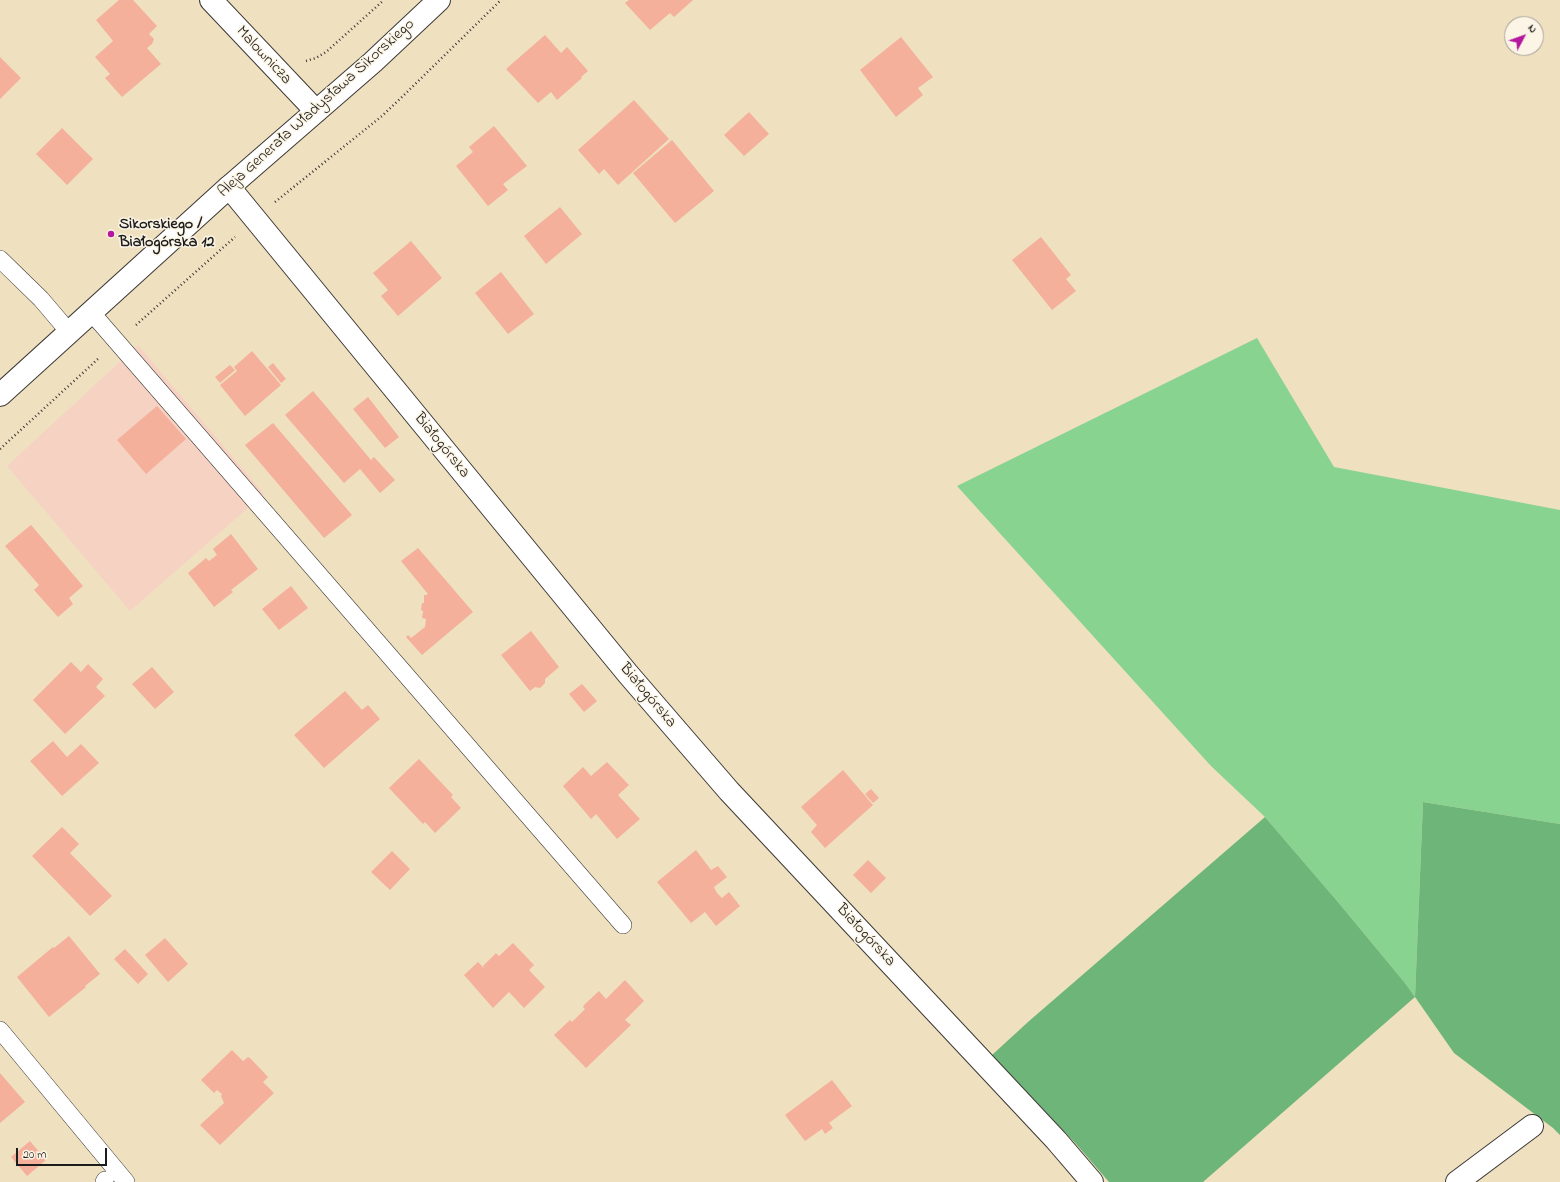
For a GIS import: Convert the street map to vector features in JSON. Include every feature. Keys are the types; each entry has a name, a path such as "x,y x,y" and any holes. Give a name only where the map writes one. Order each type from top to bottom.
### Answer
{"street":[{"name":"Malownicza","path":"211,0 316,111"},
{"name":"Aleja Generała Władysława Sikorskiego","path":"0,395 229,187 373,62 439,0"},
{"name":"Białogórska","path":"229,187 618,662 729,791 1056,1140 1092,1182"},
{"path":"1457,1182 1532,1126"}],"lane":[{"path":"0,259 41,299 69,332"},
{"path":"91,312 624,925"},
{"path":"0,1030 126,1182"}],"path":[{"path":"303,60 316,58 326,52 384,0"},
{"path":"255,219 404,95 501,0"}],"shaded area":[{"path":"138,345 264,494 130,611 7,466"}],"green space":[{"path":"1257,338 1334,467 1560,510 1560,824 1423,802 1415,997 1338,902 1265,817 1211,766 957,486"},
{"path":"1423,802 1560,824 1560,1135 1553,1128 1454,1053 1415,997"},
{"path":"1265,817 1338,902 1415,997 1203,1182 1109,1182 1076,1144 992,1055 1028,1022"}],"building":[{"path":"119,0 133,0 157,26 149,34 154,39 152,44 147,48 161,64 122,97 105,78 110,74 95,57 113,41 96,20"},
{"path":"629,0 693,0 674,17 670,13 650,30 625,3"},
{"path":"545,35 561,53 567,47 588,71 557,100 551,92 538,103 506,69"},
{"path":"901,37 933,77 918,88 923,95 896,117 860,70"},
{"path":"0,57 21,78 0,99"},
{"path":"634,100 669,139 618,185 604,169 599,174 578,150"},
{"path":"749,112 769,134 744,156 724,135"},
{"path":"494,126 527,166 503,184 508,190 488,206 456,166 473,152 469,147"},
{"path":"62,128 93,159 67,185 36,154"},
{"path":"672,140 714,191 675,223 633,173"},
{"path":"560,207 582,234 546,264 524,236"},
{"path":"1041,237 1071,275 1066,279 1076,291 1052,310 1012,260"},
{"path":"411,241 442,278 398,316 381,296 388,290 373,273"},
{"path":"501,272 534,314 508,334 475,293"},
{"path":"252,351 281,385 245,416 220,385 237,371 234,367"},
{"path":"273,363 286,379 281,383 268,367"},
{"path":"230,365 235,370 220,383 215,377"},
{"path":"313,391 371,460 374,457 395,480 380,493 360,469 344,483 285,415"},
{"path":"368,397 399,437 385,448 353,409"},
{"path":"157,406 186,439 146,474 117,440"},
{"path":"273,423 352,515 324,538 245,445"},
{"path":"31,525 83,586 69,598 73,604 58,617 34,590 39,585 5,546"},
{"path":"231,534 258,569 231,590 233,592 214,607 188,573 206,558 209,561 217,555 213,549"},
{"path":"418,548 473,612 422,655 406,637 408,635 411,638 425,627 426,619 422,618 423,611 421,610 422,603 424,603 424,595 428,594 401,561"},
{"path":"291,586 308,608 279,630 262,609"},
{"path":"531,631 559,667 545,679 545,683 540,688 535,687 530,691 501,655"},
{"path":"71,662 81,672 88,664 103,679 96,687 105,696 65,734 33,700"},
{"path":"152,667 174,692 155,709 132,684"},
{"path":"582,684 597,701 584,712 569,694"},
{"path":"345,691 362,710 368,705 380,719 324,768 294,735"},
{"path":"53,741 67,757 81,744 99,763 62,796 30,761"},
{"path":"419,759 453,795 451,797 461,808 435,833 425,822 423,824 389,788"},
{"path":"607,762 629,785 618,795 640,819 617,839 596,814 591,819 563,786 583,767 591,776"},
{"path":"843,770 873,805 825,848 811,832 817,825 801,807"},
{"path":"871,789 879,798 873,803 865,794"},
{"path":"62,827 79,844 70,853 112,896 90,916 32,856"},
{"path":"696,850 711,870 718,866 727,877 714,887 717,893 722,898 729,892 740,906 716,926 705,912 691,923 657,882"},
{"path":"392,851 410,869 390,890 371,872"},
{"path":"868,860 886,878 871,893 853,875"},
{"path":"69,936 100,974 49,1017 17,977 53,947 54,948"},
{"path":"165,938 188,964 168,982 145,955"},
{"path":"513,943 534,965 529,970 545,987 524,1008 509,992 493,1008 464,975 478,962 485,969 483,966 496,953 499,956"},
{"path":"125,949 148,974 138,984 114,959"},
{"path":"625,980 644,1001 625,1020 631,1025 586,1068 554,1035 570,1020 572,1022 585,1009 583,1007 585,1004 599,991 606,999"},
{"path":"232,1050 243,1061 248,1057 251,1059 268,1077 263,1082 274,1093 220,1145 200,1125 224,1103 221,1096 222,1094 217,1090 214,1093 201,1080"},
{"path":"0,1073 25,1102 0,1123"},
{"path":"832,1080 852,1106 829,1123 833,1128 825,1134 822,1129 805,1141 785,1115"},
{"path":"30,1141 46,1160 27,1176 11,1157"}],"place":[{"name":"Sikorskiego / Białogórska 12","path":"111,234"}]}
